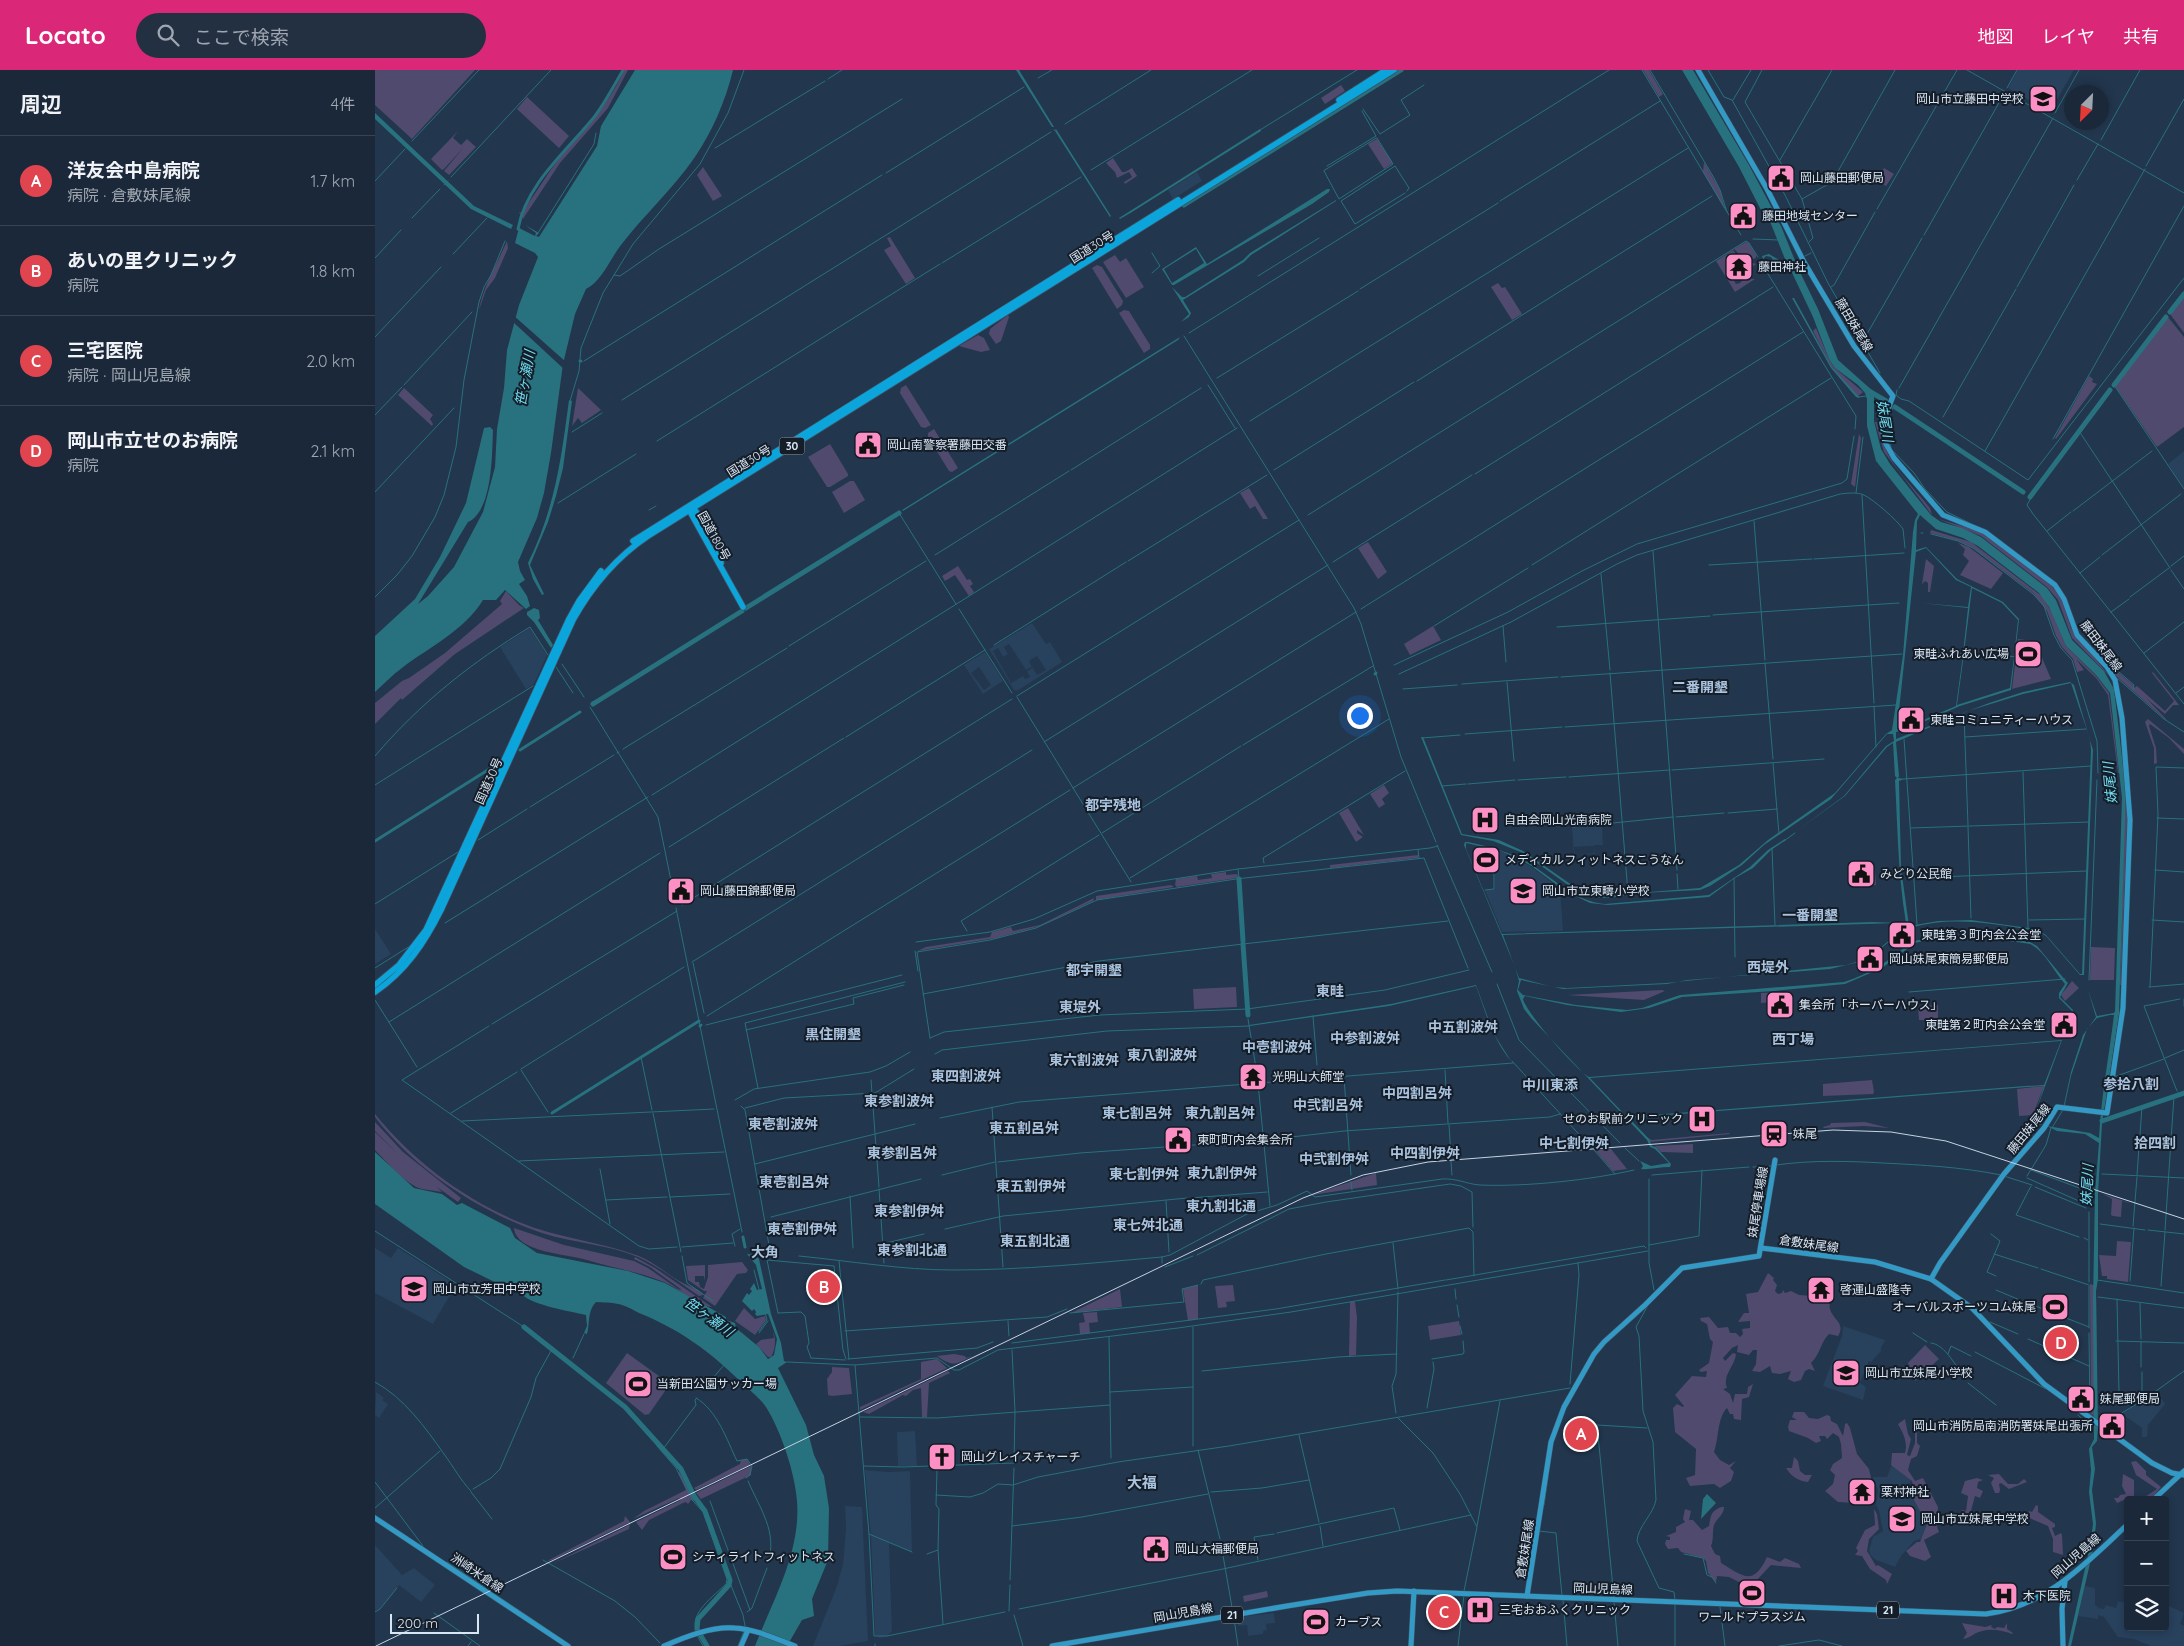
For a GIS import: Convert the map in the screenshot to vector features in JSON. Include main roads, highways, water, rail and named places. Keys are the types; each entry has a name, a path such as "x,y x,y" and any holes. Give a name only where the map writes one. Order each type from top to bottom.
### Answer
{"highway":[{"name":"国道30号","path":"375,985 411,952 426,930 579,601 600,572 621,551 1386,70"},
{"name":"国道30号","path":"375,992 399,972 417,952 441,910 583,602 602,575 623,554 690,507 1394,70"},
{"name":"国道180号","path":"690,507 716,540 725,574 743,607"},
{"path":"392,971 397,970 417,952"}],"main road":[{"name":"藤田妹尾線","path":"1698,70 1767,189 1804,262 1854,346 1893,396 1883,426 1884,439 1890,452 1943,515 1985,532 2055,585 2064,599 2077,635 2113,675 2119,694 2129,820 2123,1008 2107,1113 2057,1107 2046,1126 2002,1176 1939,1263 1931,1278"},
{"name":"妹尾停車場線","path":"1761,1248 1775,1160"},
{"name":"倉敷妹尾線","path":"1527,1596 1551,1442 1564,1407 1594,1354 1605,1341 1682,1268 1757,1257 1761,1248 1875,1262 1931,1278 1972,1308 2044,1384 2152,1463 2172,1473 2183,1474"},
{"path":"2158,1496 2183,1474"},
{"name":"洲崎米倉線","path":"375,1518 567,1646"},
{"name":"岡山児島線","path":"1052,1646 1368,1593 1414,1591 1986,1614 2003,1611 2029,1602 2065,1581 2124,1528"},
{"path":"2063,1646 2062,1609 2065,1581"},
{"path":"1411,1646 1414,1591"},
{"path":"664,1646 700,1633 729,1627 749,1630 795,1646"},
{"path":"741,1646 749,1630"}],"water":[{"name":"笹ヶ瀬川","path":"635,70 733,70 727,93 718,115 695,157 621,245 597,281 586,289 575,314 563,364 544,493 537,518 518,562 525,580 519,584 527,596 530,606 526,609 505,590 496,600 483,600 456,630 412,660 375,692 375,636 415,599 440,557 466,503 484,428 490,427 493,430 487,494 476,516 468,522 418,604 428,596 454,567 483,512 495,467 497,429 504,388 507,350 519,305 538,257 535,253 515,243 519,228 535,236 536,233 525,225 539,233 536,236 539,237 597,146 601,126"},
{"path":"1016,70 1019,70 1054,127 1052,127"},
{"name":"妹尾川","path":"1682,70 1693,70 1749,165 1773,210 1773,214 1781,226 1798,268 1818,309 1838,360 1874,392 1874,421 1881,449 1890,464 1931,515 1941,522 1962,528 1981,537 2047,588 2056,600 2072,640 2104,671 2114,689 2125,782 2119,1014 2102,1124 2098,1194 2098,1279 2096,1291 2098,1428 2097,1441 2092,1447 2095,1469 2092,1490 2096,1523 2094,1546 2071,1646 2068,1646 2093,1524 2089,1492 2091,1470 2089,1449 2094,1439 2093,1301 2095,1193 2099,1143 2085,1134 2057,1131 2046,1126 2052,1127 2063,1109 2071,1072 2083,1035 2087,1030 2071,1076 2064,1109 2053,1127 2090,1133 2099,1138 2103,1092 2114,1015 2097,1018 2089,1027 2096,1017 2088,990 2097,1016 2114,1013 2122,798 2110,693 2096,675 2066,646 2049,607 2039,593 1978,546 1963,538 1936,529 1920,515 1917,521 1916,550 1926,547 1957,579 2003,602 2019,619 2011,690 1960,706 1905,730 1896,732 1896,739 1959,715 1896,742 1898,778 1904,779 1899,781 1901,868 1909,926 1938,921 1971,920 2036,929 2046,935 2082,974 2090,740 2093,750 2084,975 2080,975 2046,936 2037,931 1974,922 1942,922 1926,924 1910,928 1909,930 1913,941 1943,937 1915,943 1882,968 1845,984 1682,997 1649,1008 1621,1012 1567,1005 1525,996 1523,999 1526,1006 1551,1039 1524,1009 1517,991 1519,981 1515,968 1519,978 1550,986 1521,980 1518,990 1523,995 1576,1005 1627,1010 1642,1008 1680,995 1844,982 1863,975 1879,966 1910,943 1901,882 1895,780 1897,778 1895,776 1893,743 1887,747 1845,796 1795,832 1844,796 1886,746 1894,741 1893,734 1887,734 1831,799 1764,845 1742,865 1710,886 1700,890 1642,893 1608,898 1594,897 1568,885 1523,853 1493,841 1461,835 1421,737 1423,737 1462,834 1499,840 1523,851 1569,883 1599,896 1700,888 1739,865 1768,840 1835,793 1886,734 1892,730 1903,655 1913,532 1918,514 1876,461 1867,426 1867,399 1865,393 1858,385 1835,368 1829,359 1813,317 1786,260 1777,267 1771,257 1766,256 1763,259 1762,256 1769,254 1781,261 1785,259 1771,224 1763,214 1739,167","holes":["1926,548 1956,580 1971,587 1968,607 1921,603 1968,608 1963,653 1916,651 1963,655 1956,706 1902,729 1897,729 1916,552","1972,588 2002,603 2018,620 2014,656 1964,653","1964,654 2014,657 2010,688 1957,705"]},
{"path":"375,113 474,206 513,225 511,229 471,209 375,119"},
{"path":"1056,129 1111,216 1110,217 1055,131"},
{"path":"1260,129 1261,131 1132,212 1119,218"},
{"path":"1327,189 1330,189 1329,192 1312,204 1174,285 1172,285 1162,269 1196,247 1207,264","holes":["1196,249 1204,263 1172,283 1164,269"]},
{"path":"1336,200 1251,255 1244,262 1183,300 1191,313 1189,317 1181,322 1189,314 1172,287 1182,297 1185,297 1243,260 1250,253"},
{"path":"1792,298 1794,298 1832,367 1860,398 1856,397 1831,368"},
{"path":"1180,337 1178,340 902,510"},
{"path":"569,400 572,401 563,468 548,522 530,565 544,594 542,595 533,579 528,563 545,523 551,503 560,463"},
{"path":"534,608 539,610 540,618 538,620 553,645 551,648 534,622 527,615 527,612"},
{"path":"2070,682 2074,685 2088,734 2071,683 2023,694 1969,711 2023,692"},
{"path":"1785,839 1753,868 1735,878 1709,897 1608,905 1590,903 1565,891 1530,865 1501,851 1466,843 1466,849 1502,934 1873,922 1900,923 1901,932 1879,950 1859,962 1830,969 1726,977 1854,963 1875,952 1887,942 1899,931 1898,923 1503,935 1514,965 1464,845 1465,842 1506,852 1513,855 1537,868 1573,893 1594,902 1605,904 1709,895 1750,867 1768,850"},
{"path":"1977,936 2030,942 2037,946 2068,983 2060,997 2073,1010 2037,1109 2044,1086 1629,1118 1649,1139 1652,1146 1656,1147 1671,1164 1670,1167 1641,1169 1643,1166 1640,1161 1651,1166 1669,1163 1655,1149 1650,1147 1647,1140 1583,1072 1589,1077 2062,1040 2072,1011 2059,998 2059,993 2065,984 2045,957 2030,944","holes":["2061,1041 2044,1085 1627,1117 1590,1078"]},
{"path":"1678,982 1667,984 1563,989 1554,987 1567,988"},
{"path":"1476,985 1494,1033 1476,986 1389,1006 1249,1025 1391,1004"},
{"name":"笹ヶ瀬川","path":"375,1152 414,1188 442,1194 457,1205 462,1203 510,1228 515,1238 537,1253 628,1271 665,1283 726,1317 726,1320 735,1323 736,1328 759,1347 768,1359 774,1355 777,1339 768,1314 757,1316 754,1309 752,1311 742,1301 747,1293 749,1295 752,1291 750,1289 754,1283 757,1290 762,1289 756,1265 747,1254 756,1255 759,1259 784,1361 787,1362 778,1368 806,1425 814,1455 824,1476 829,1508 828,1560 812,1599 814,1616 802,1620 787,1646 755,1646 790,1557 795,1539 797,1520 796,1490 790,1465 777,1428 763,1403 705,1350 667,1326 626,1306 615,1303 596,1302 590,1313 587,1334 584,1333 587,1326 586,1315 530,1300 518,1290 509,1289 464,1267 375,1204"},
{"path":"1707,1494 1716,1503 1701,1519 1703,1499"}],"waterway":[{"path":"412,141 479,70"},
{"path":"451,177 551,70"},
{"path":"521,231 518,229 529,197 549,169 595,116 623,70"},
{"path":"570,401 579,371 581,348 603,293 633,244 700,164 728,113 744,70"},
{"path":"828,79 842,70"},
{"path":"1038,78 1052,70"},
{"path":"1065,124 1151,70"},
{"path":"1091,170 1252,70"},
{"path":"1260,130 1357,70"},
{"path":"1184,205 1401,70"},
{"path":"1189,333 1609,70"},
{"path":"1642,70 1741,235"},
{"path":"1650,70 1714,178 1727,212"},
{"path":"1708,70 1724,97 1732,100 1785,195 1828,283 1880,373"},
{"path":"1733,100 1751,70"},
{"path":"1762,70 1745,102 1802,199 1813,238 1809,242"},
{"path":"1780,160 1832,70"},
{"path":"1802,199 1832,182 1895,70"},
{"path":"1877,209 1957,70"},
{"path":"1967,70 2184,193"},
{"path":"2007,88 2017,70"},
{"path":"2055,113 2079,70"},
{"path":"2101,140 2140,70"},
{"path":"715,148 825,81"},
{"path":"1363,109 1380,134 1410,115 1401,100 1424,85"},
{"path":"886,173 1024,87"},
{"path":"1924,235 2004,94"},
{"path":"614,275 620,276 659,249 902,99"},
{"path":"2146,166 2184,99"},
{"path":"1500,201 1660,101"},
{"path":"1327,166 1376,136 1362,111"},
{"path":"1899,388 2053,118"},
{"path":"622,400 1051,132"},
{"path":"538,233 594,144 596,133"},
{"path":"1377,138 1393,164 1339,199 1324,171 1377,138"},
{"path":"2077,180 2098,144"},
{"path":"1250,421 1688,148"},
{"path":"375,181 405,149"},
{"path":"1405,193 1355,224 1341,201 1395,166 1409,188 1407,191"},
{"path":"1985,451 2145,169"},
{"path":"1812,173 1829,183"},
{"path":"584,361 882,175"},
{"path":"942,263 1081,177"},
{"path":"444,185 448,181"},
{"path":"2017,287 2074,185"},
{"path":"412,218 440,189"},
{"path":"1417,381 1712,196"},
{"path":"1360,289 1498,203"},
{"path":"2053,439 2184,206"},
{"path":"1831,287 1834,285 1875,212"},
{"path":"453,254 487,218"},
{"path":"375,258 401,230"},
{"path":"1258,276 1319,238"},
{"path":"1863,341 1922,238"},
{"path":"1753,239 1779,240"},
{"path":"375,597 397,575 412,556 435,517 444,495 456,447 464,380 479,302 505,241"},
{"path":"1308,515 1746,241 1758,257"},
{"path":"1152,253 1160,266 1152,273"},
{"path":"1805,256 1811,253"},
{"path":"1795,262 1799,259"},
{"path":"1760,261 1856,416 1855,429"},
{"path":"657,441 940,264"},
{"path":"375,337 441,267"},
{"path":"1783,272 1790,267"},
{"path":"1897,390 1896,395 1901,399 1909,401 2028,480 2184,278"},
{"path":"1475,474 1773,287"},
{"path":"1943,417 2016,289"},
{"path":"1217,378 1358,291"},
{"path":"2170,312 2184,294"},
{"path":"404,385 472,312"},
{"path":"2114,385 2166,317"},
{"path":"1361,609 1803,332"},
{"path":"1184,336 1354,608 1361,624 1401,757 1436,842"},
{"path":"1532,565 1831,378"},
{"path":"1274,470 1414,382"},
{"path":"1208,385 1235,428"},
{"path":"2114,385 2184,489"},
{"path":"375,415 402,387"},
{"path":"1071,470 1201,388"},
{"path":"2030,497 2110,390"},
{"path":"1869,391 1886,401"},
{"path":"1858,397 1867,396"},
{"path":"1891,447 1887,426 1894,406"},
{"path":"1895,407 2023,492"},
{"path":"375,492 454,408"},
{"path":"572,432 602,413"},
{"path":"652,795 1237,428"},
{"path":"2079,431 2170,568"},
{"path":"1394,665 1508,612 1582,571 1637,544 1842,483 1847,479 1854,436"},
{"path":"1856,493 1863,437"},
{"path":"1893,451 1947,512 1984,530"},
{"path":"2073,511 2152,451"},
{"path":"558,503 636,454"},
{"path":"935,555 1069,471"},
{"path":"1128,561 1267,475"},
{"path":"1333,562 1472,475"},
{"path":"1399,674 1511,622 1637,555 1840,494 1861,494 1879,506 1903,529 1905,548"},
{"path":"2102,555 2181,494"},
{"path":"1862,495 1874,703"},
{"path":"2031,498 2027,505 2033,514 2184,704"},
{"path":"649,510 656,506"},
{"path":"2047,531 2071,512"},
{"path":"899,513 956,604"},
{"path":"746,608 899,513"},
{"path":"1017,696 1299,520"},
{"path":"1754,521 1765,660"},
{"path":"1931,534 1958,541 1973,548 2033,594 2044,606 2054,635 2061,648 2072,660 2097,741 2098,773"},
{"path":"1653,551 1677,870"},
{"path":"1814,559 1904,553"},
{"path":"2171,566 2184,556"},
{"path":"2080,573 2100,557"},
{"path":"1709,565 1812,559"},
{"path":"789,646 926,561"},
{"path":"994,645 1126,562"},
{"path":"1044,742 1328,565"},
{"path":"1434,626 1528,568"},
{"path":"2130,597 2169,568"},
{"path":"2171,570 2184,589"},
{"path":"1601,574 1610,670"},
{"path":"2059,587 2065,596"},
{"path":"2111,612 2129,599"},
{"path":"1713,615 1899,603"},
{"path":"959,609 1012,693"},
{"path":"593,704 742,611"},
{"path":"1073,788 1356,612"},
{"path":"1557,627 1710,616"},
{"path":"2144,653 2184,622"},
{"path":"1503,626 1506,662"},
{"path":"375,756 410,719 447,685 508,640 530,627 548,655"},
{"path":"623,749 787,648"},
{"path":"846,737 985,650"},
{"path":"2096,652 2134,685 2133,690"},
{"path":"1561,677 1902,654"},
{"path":"1765,663 1773,759"},
{"path":"562,664 584,697"},
{"path":"1243,745 1373,666"},
{"path":"556,667 573,693"},
{"path":"1610,673 1628,893"},
{"path":"1462,684 1558,677"},
{"path":"2117,678 2164,719 2184,732"},
{"path":"1507,682 1514,761"},
{"path":"1403,689 1457,685"},
{"path":"375,785 533,686"},
{"path":"2176,693 2184,687"},
{"path":"1017,697 1131,882"},
{"path":"682,905 1012,699"},
{"path":"1565,727 1896,705"},
{"path":"1874,706 1876,747"},
{"path":"590,707 658,817 675,900"},
{"path":"520,750 580,712"},
{"path":"1964,714 1968,825"},
{"path":"1130,878 1389,719"},
{"path":"1465,734 1562,727"},
{"path":"1965,737 2086,729"},
{"path":"1422,738 1460,735"},
{"path":"669,847 844,738"},
{"path":"1904,739 1917,924"},
{"path":"1102,833 1241,746"},
{"path":"692,962 1032,750"},
{"path":"530,807 614,755"},
{"path":"1672,770 1824,759"},
{"path":"375,841 499,763"},
{"path":"1773,763 1779,834"},
{"path":"1903,779 2091,766"},
{"path":"2150,987 2158,815 2156,767 2184,768"},
{"path":"1569,777 1670,770"},
{"path":"1264,863 1263,858 1405,771"},
{"path":"2023,772 2028,928"},
{"path":"1518,780 1566,777"},
{"path":"1468,784 1515,780"},
{"path":"2089,980 2097,780"},
{"path":"1442,786 1466,784"},
{"path":"707,1016 1070,790"},
{"path":"445,923 648,797"},
{"path":"478,840 527,809"},
{"path":"1728,813 1777,809"},
{"path":"1676,817 1724,813"},
{"path":"1573,827 1673,817"},
{"path":"2157,818 2184,819"},
{"path":"1911,828 2089,822"},
{"path":"1968,827 1971,918"},
{"path":"1784,841 1795,833"},
{"path":"967,931 961,921 1099,835"},
{"path":"1437,845 1492,972"},
{"path":"916,942 990,932 1034,919 1097,891 1238,869 1438,846"},
{"path":"1772,848 1775,925"},
{"path":"1485,890 1494,889 1494,849"},
{"path":"1418,850 1419,858"},
{"path":"375,904 458,852"},
{"path":"389,1022 660,853"},
{"path":"930,1038 917,952 990,940 1036,928 1097,900 1236,879 1424,858 1468,968"},
{"path":"1238,869 1239,878"},
{"path":"2155,870 2184,872"},
{"path":"1914,878 2087,871"},
{"path":"1677,874 1678,889"},
{"path":"1734,878 1735,957"},
{"path":"1239,879 1243,941"},
{"path":"676,908 742,1232"},
{"path":"492,1024 677,911"},
{"path":"2029,920 2085,919"},
{"path":"2152,920 2184,922"},
{"path":"1243,944 1448,921"},
{"path":"923,994 1099,961 1243,944"},
{"path":"1243,944 1248,1015"},
{"path":"375,968 410,946"},
{"path":"915,951 918,971"},
{"path":"693,963 704,1013"},
{"path":"521,1069 684,967"},
{"path":"930,1038 944,1032 1100,1015 1247,1009 1385,990 1469,970"},
{"path":"706,1025 902,975"},
{"path":"1909,992 2065,979"},
{"path":"758,1088 745,1023 905,982"},
{"path":"1497,984 1519,1040 1620,1143"},
{"path":"2149,987 2184,984"},
{"path":"746,1030 854,1004 853,998 904,985"},
{"path":"2177,1091 2144,1006 2180,999"},
{"path":"2184,999 2184,1006"},
{"path":"375,1000 417,1067"},
{"path":"1313,1016 1317,1065"},
{"path":"1248,1019 1258,1080"},
{"path":"552,1113 699,1021"},
{"path":"489,1026 402,1080 639,1246 649,1249 677,1247"},
{"path":"935,1054 942,1050 1107,1031 1249,1026"},
{"path":"2165,1058 2184,1050"},
{"path":"735,1100 754,1089 870,1072 886,1066 910,1052"},
{"path":"641,1057 652,1110"},
{"path":"2114,1077 2164,1059"},
{"path":"1512,1061 1586,1142 1593,1145"},
{"path":"940,1118 1019,1102 1513,1063"},
{"path":"745,1108 784,1098 875,1093 914,1069"},
{"path":"521,1070 548,1112"},
{"path":"1445,1070 1448,1123"},
{"path":"451,1113 517,1072"},
{"path":"1344,1077 1351,1175"},
{"path":"871,1080 879,1187"},
{"path":"1258,1083 1270,1206"},
{"path":"2102,1121 2184,1093"},
{"path":"2165,1230 2174,1096"},
{"path":"741,1106 745,1110 769,1245"},
{"path":"992,1107 1003,1267"},
{"path":"2137,1175 2142,1107"},
{"path":"462,1121 714,1109"},
{"path":"653,1113 681,1252"},
{"path":"1265,1140 1344,1131 1550,1117 1560,1114"},
{"path":"755,1164 915,1124"},
{"path":"1449,1125 1451,1156"},
{"path":"2027,1176 2046,1145 2051,1128"},
{"path":"998,1162 1080,1153 1264,1140"},
{"path":"1625,1148 1639,1161"},
{"path":"1594,1150 1615,1174"},
{"path":"519,1161 724,1152"},
{"path":"1451,1161 1452,1175"},
{"path":"1776,1165 1843,1161 1870,1162 1942,1167 2001,1175"},
{"path":"942,1175 995,1162"},
{"path":"1753,1167 1771,1166"},
{"path":"1652,1175 1749,1167"},
{"path":"600,1169 610,1224"},
{"path":"799,1256 934,1270 1032,1267 1162,1257 1170,1255 1247,1214 1277,1205 1307,1191 1315,1197 1442,1179 1452,1179 1480,1185 1537,1184 1598,1177 1634,1170"},
{"path":"1649,1245 1699,1236 1702,1170"},
{"path":"2031,1170 2090,1192 2090,1205"},
{"path":"2102,1174 2184,1178"},
{"path":"2004,1176 2032,1185"},
{"path":"2133,1226 2137,1177"},
{"path":"2027,1178 2088,1205"},
{"path":"771,1217 921,1179"},
{"path":"1649,1179 1649,1263 1654,1290"},
{"path":"1351,1182 1352,1190"},
{"path":"1197,1255 1289,1209 1450,1184 1461,1186 1472,1192 1473,1227"},
{"path":"2031,1186 2016,1215 2079,1237"},
{"path":"2035,1187 2086,1208"},
{"path":"879,1189 884,1263"},
{"path":"1191,1198 1267,1192"},
{"path":"670,1197 730,1194"},
{"path":"850,1196 853,1248"},
{"path":"606,1200 667,1197"},
{"path":"945,1229 1003,1216 1187,1198"},
{"path":"1166,1201 1169,1252"},
{"path":"2089,1212 2089,1282"},
{"path":"2100,1224 2145,1230"},
{"path":"1201,1284 1203,1280 1326,1254 1469,1228 1473,1232 1474,1276"},
{"path":"2130,1281 2134,1228"},
{"path":"735,1246 732,1234 740,1229"},
{"path":"2148,1230 2184,1234"},
{"path":"375,1231 524,1327"},
{"path":"2161,1286 2165,1232"},
{"path":"886,1243 924,1234"},
{"path":"1991,1234 2000,1241 1987,1272 1996,1276"},
{"path":"743,1237 745,1247"},
{"path":"2084,1238 2088,1240"},
{"path":"682,1247 733,1243"},
{"path":"1393,1243 1398,1289"},
{"path":"1446,1280 1644,1246 1646,1248"},
{"path":"787,1362 855,1365 937,1358 954,1370 959,1370 998,1350 1291,1312 1648,1251"},
{"path":"1994,1254 2038,1268"},
{"name":"笹ヶ瀬川","path":"682,1256 687,1283 713,1301"},
{"path":"1165,1267 1193,1256"},
{"path":"1162,1257 1162,1263"},
{"path":"778,1313 767,1260 834,1266 843,1350 846,1359"},
{"path":"839,1261 849,1359"},
{"path":"1570,1384 1579,1275 1578,1263"},
{"path":"2041,1269 2089,1285"},
{"path":"754,1270 767,1320 759,1331"},
{"path":"1012,1343 1276,1309 1445,1280"},
{"path":"2097,1280 2184,1293"},
{"path":"1070,1313 1184,1302 1182,1289 1198,1285"},
{"path":"2089,1286 2089,1328"},
{"path":"1455,1289 1456,1299"},
{"path":"1996,1290 2027,1303"},
{"path":"1396,1413 1392,1386 1396,1374 1398,1292"},
{"path":"2098,1297 2184,1308"},
{"path":"2117,1299 2119,1392"},
{"path":"2140,1303 2141,1339"},
{"path":"1457,1305 1459,1317"},
{"path":"2033,1305 2089,1327"},
{"path":"1647,1307 1636,1327 1639,1336 1643,1411 1653,1442 1656,1500 1652,1511 1640,1530 1637,1541 1659,1588 1674,1592 1675,1600"},
{"path":"845,1331 1047,1317 1067,1309"},
{"path":"778,1313 801,1312 805,1316 809,1343 807,1347 811,1358"},
{"path":"759,1333 768,1321"},
{"path":"1008,1321 1009,1336"},
{"path":"1990,1322 2018,1334"},
{"path":"1460,1326 1462,1334"},
{"path":"524,1327 625,1407 681,1469 694,1496 705,1511 730,1580 729,1585 698,1619 697,1629 707,1646"},
{"path":"1193,1327 1193,1446"},
{"path":"1913,1333 1927,1342"},
{"path":"2089,1333 2090,1414"},
{"path":"573,1358 584,1334"},
{"path":"1109,1337 1111,1458"},
{"path":"2028,1339 2089,1366"},
{"path":"1432,1359 1463,1354 1463,1341"},
{"path":"2116,1341 2184,1343"},
{"path":"848,1359 977,1348 993,1342"},
{"path":"2141,1342 2141,1367"},
{"path":"1931,1343 1936,1344 1946,1352 1965,1379"},
{"path":"1948,1354 1951,1346 1971,1356"},
{"path":"473,1489 491,1478 500,1469 531,1397 536,1378 552,1349"},
{"path":"1012,1350 1015,1411 1014,1463"},
{"path":"1975,1352 2046,1389"},
{"path":"1202,1371 1338,1357 1397,1354"},
{"path":"811,1358 845,1360"},
{"path":"1427,1408 1434,1369 1433,1362"},
{"path":"712,1379 725,1364"},
{"path":"855,1365 869,1534 874,1636 887,1636 1005,1612"},
{"path":"2103,1424 2142,1401 2184,1371"},
{"path":"2142,1372 2142,1400"},
{"path":"375,1382 395,1396 413,1414 471,1491"},
{"path":"1968,1383 1996,1405"},
{"path":"1110,1392 1193,1387"},
{"path":"936,1495 970,1497 983,1493 998,1484 1013,1485 1038,1477 1118,1462 1229,1446 1570,1388"},
{"path":"696,1398 716,1418 737,1461 747,1459 752,1466 750,1475 746,1478"},
{"path":"663,1449 696,1405 695,1400 697,1398"},
{"path":"1477,1526 1500,1401"},
{"path":"860,1417 937,1418 1110,1405"},
{"path":"2078,1415 2089,1425 2090,1420"},
{"path":"1398,1418 1433,1453 1460,1494 1477,1527 1464,1591"},
{"path":"1614,1598 1597,1425 1647,1428"},
{"path":"1299,1435 1319,1522"},
{"path":"658,1443 657,1446 676,1468 693,1501 703,1512 727,1579 726,1584 699,1611 695,1624 696,1631"},
{"path":"1198,1450 1220,1539"},
{"path":"375,1508 440,1451"},
{"path":"864,1466 903,1467 1014,1463"},
{"path":"1010,1580 1014,1468"},
{"path":"937,1470 936,1505 939,1509 938,1550 943,1624"},
{"path":"1544,1505 1548,1477"},
{"path":"1211,1492 1262,1488 1309,1480"},
{"path":"748,1481 769,1531 771,1552 768,1563"},
{"path":"375,1482 423,1546"},
{"path":"471,1492 492,1519"},
{"path":"1012,1526 1082,1517 1208,1494"},
{"path":"710,1501 750,1610"},
{"path":"1277,1533 1394,1508 1400,1530"},
{"path":"1019,1609 1223,1569 1471,1515"},
{"path":"1320,1526 1323,1546"},
{"path":"1539,1531 1556,1533 1562,1596"},
{"path":"869,1534 912,1552"},
{"path":"1258,1560 1254,1537 1274,1534"},
{"path":"1221,1544 1233,1613"},
{"path":"927,1554 938,1550"},
{"path":"1684,1554 1703,1558 1707,1575 1712,1577 1716,1583"},
{"path":"543,1560 615,1601 635,1617 660,1643"},
{"path":"447,1562 486,1588"},
{"path":"747,1612 752,1608 767,1568"},
{"path":"730,1583 743,1615 745,1626"},
{"path":"1009,1611 1010,1585"},
{"path":"375,1612 380,1609 397,1588"},
{"path":"493,1593 544,1627"},
{"path":"1458,1646 1464,1595"},
{"path":"1563,1600 1567,1646"},
{"path":"1614,1602 1618,1646"},
{"path":"1675,1604 1675,1646"},
{"path":"1720,1607 1725,1646"},
{"path":"434,1613 480,1646"},
{"path":"1014,1615 1023,1646"},
{"path":"1234,1618 1238,1646"},
{"path":"738,1646 744,1631"},
{"path":"698,1637 703,1646"},
{"path":"1779,1646 1819,1640 1842,1646"},
{"path":"468,1646 471,1642"}],"railway":[{"path":"376,1646 1303,1198 1363,1175 1428,1162 1833,1130 1891,1132 1946,1141 2184,1219"}],"place":[{"name":"岡山市立藤田中学校","path":"2043,99"},
{"name":"岡山藤田郵便局","path":"1781,178"},
{"name":"藤田地域センター","path":"1743,216"},
{"name":"藤田神社","path":"1739,267"},
{"name":"岡山南警察署藤田交番","path":"868,445"},
{"name":"東畦ふれあい広場","path":"2028,654"},
{"name":"東畦コミュニティーハウス","path":"1911,720"},
{"name":"自由会岡山光南病院","path":"1485,820"},
{"name":"メディカルフィットネスこうなん","path":"1486,860"},
{"name":"みどり公民館","path":"1861,874"},
{"name":"岡山藤田錦郵便局","path":"681,891"},
{"name":"岡山市立東疇小学校","path":"1523,891"},
{"name":"東畦第３町内会公会堂","path":"1902,935"},
{"name":"岡山妹尾東簡易郵便局","path":"1870,959"},
{"name":"集会所「ホーバーハウス」","path":"1780,1005"},
{"name":"東畦第２町内会公会堂","path":"2064,1025"},
{"name":"光明山大師堂","path":"1253,1077"},
{"name":"せのお駅前クリニック","path":"1702,1119"},
{"name":"妹尾","path":"1774,1134"},
{"name":"東町町内会集会所","path":"1178,1140"},
{"name":"あいの里クリニック","path":"824,1287"},
{"name":"岡山市立芳田中学校","path":"414,1289"},
{"name":"啓運山盛隆寺","path":"1821,1290"},
{"name":"オーバルスポーツコム妹尾","path":"2055,1307"},
{"name":"岡山市立せのお病院","path":"2061,1343"},
{"name":"岡山市立妹尾小学校","path":"1846,1373"},
{"name":"当新田公園サッカー場","path":"638,1384"},
{"name":"妹尾郵便局","path":"2081,1399"},
{"name":"岡山市消防局南消防署妹尾出張所","path":"2112,1426"},
{"name":"洋友会中島病院","path":"1581,1434"},
{"name":"岡山グレイスチャーチ","path":"942,1457"},
{"name":"栗村神社","path":"1862,1492"},
{"name":"岡山市立妹尾中学校","path":"1902,1519"},
{"name":"岡山大福郵便局","path":"1156,1549"},
{"name":"シティライトフィットネス","path":"673,1557"},
{"name":"ワールドプラスジム","path":"1752,1593"},
{"name":"木下医院","path":"2004,1596"},
{"name":"三宅おおふくクリニック","path":"1480,1610"},
{"name":"三宅医院","path":"1444,1612"},
{"name":"カーブス","path":"1316,1622"}],"district":[{"name":"二番開墾","path":"1700,687"},
{"name":"都宇残地","path":"1113,805"},
{"name":"一番開墾","path":"1810,915"},
{"name":"西堤外","path":"1768,967"},
{"name":"都宇開墾","path":"1094,970"},
{"name":"東畦","path":"1330,991"},
{"name":"東堤外","path":"1080,1007"},
{"name":"中五割波舛","path":"1463,1027"},
{"name":"黒住開墾","path":"833,1034"},
{"name":"中参割波舛","path":"1365,1038"},
{"name":"西丁場","path":"1793,1039"},
{"name":"中壱割波舛","path":"1277,1047"},
{"name":"東八割波舛","path":"1162,1055"},
{"name":"東六割波舛","path":"1084,1060"},
{"name":"東四割波舛","path":"966,1076"},
{"name":"参拾八割","path":"2131,1084"},
{"name":"中川東添","path":"1550,1085"},
{"name":"中四割呂舛","path":"1417,1093"},
{"name":"東参割波舛","path":"899,1101"},
{"name":"中弐割呂舛","path":"1328,1105"},
{"name":"東七割呂舛","path":"1137,1113"},
{"name":"東九割呂舛","path":"1220,1113"},
{"name":"東壱割波舛","path":"783,1124"},
{"name":"東五割呂舛","path":"1024,1128"},
{"name":"中七割伊舛","path":"1574,1143"},
{"name":"拾四割","path":"2155,1143"},
{"name":"東参割呂舛","path":"902,1153"},
{"name":"中四割伊舛","path":"1425,1153"},
{"name":"中弐割伊舛","path":"1334,1159"},
{"name":"東九割伊舛","path":"1222,1173"},
{"name":"東七割伊舛","path":"1144,1174"},
{"name":"東壱割呂舛","path":"794,1182"},
{"name":"東五割伊舛","path":"1031,1186"},
{"name":"東九割北通","path":"1221,1206"},
{"name":"東参割伊舛","path":"909,1211"},
{"name":"東七舛北通","path":"1148,1225"},
{"name":"東壱割伊舛","path":"802,1229"},
{"name":"東五割北通","path":"1035,1241"},
{"name":"東参割北通","path":"912,1250"},
{"name":"大角","path":"765,1252"},
{"name":"大福","path":"1142,1483"}]}
